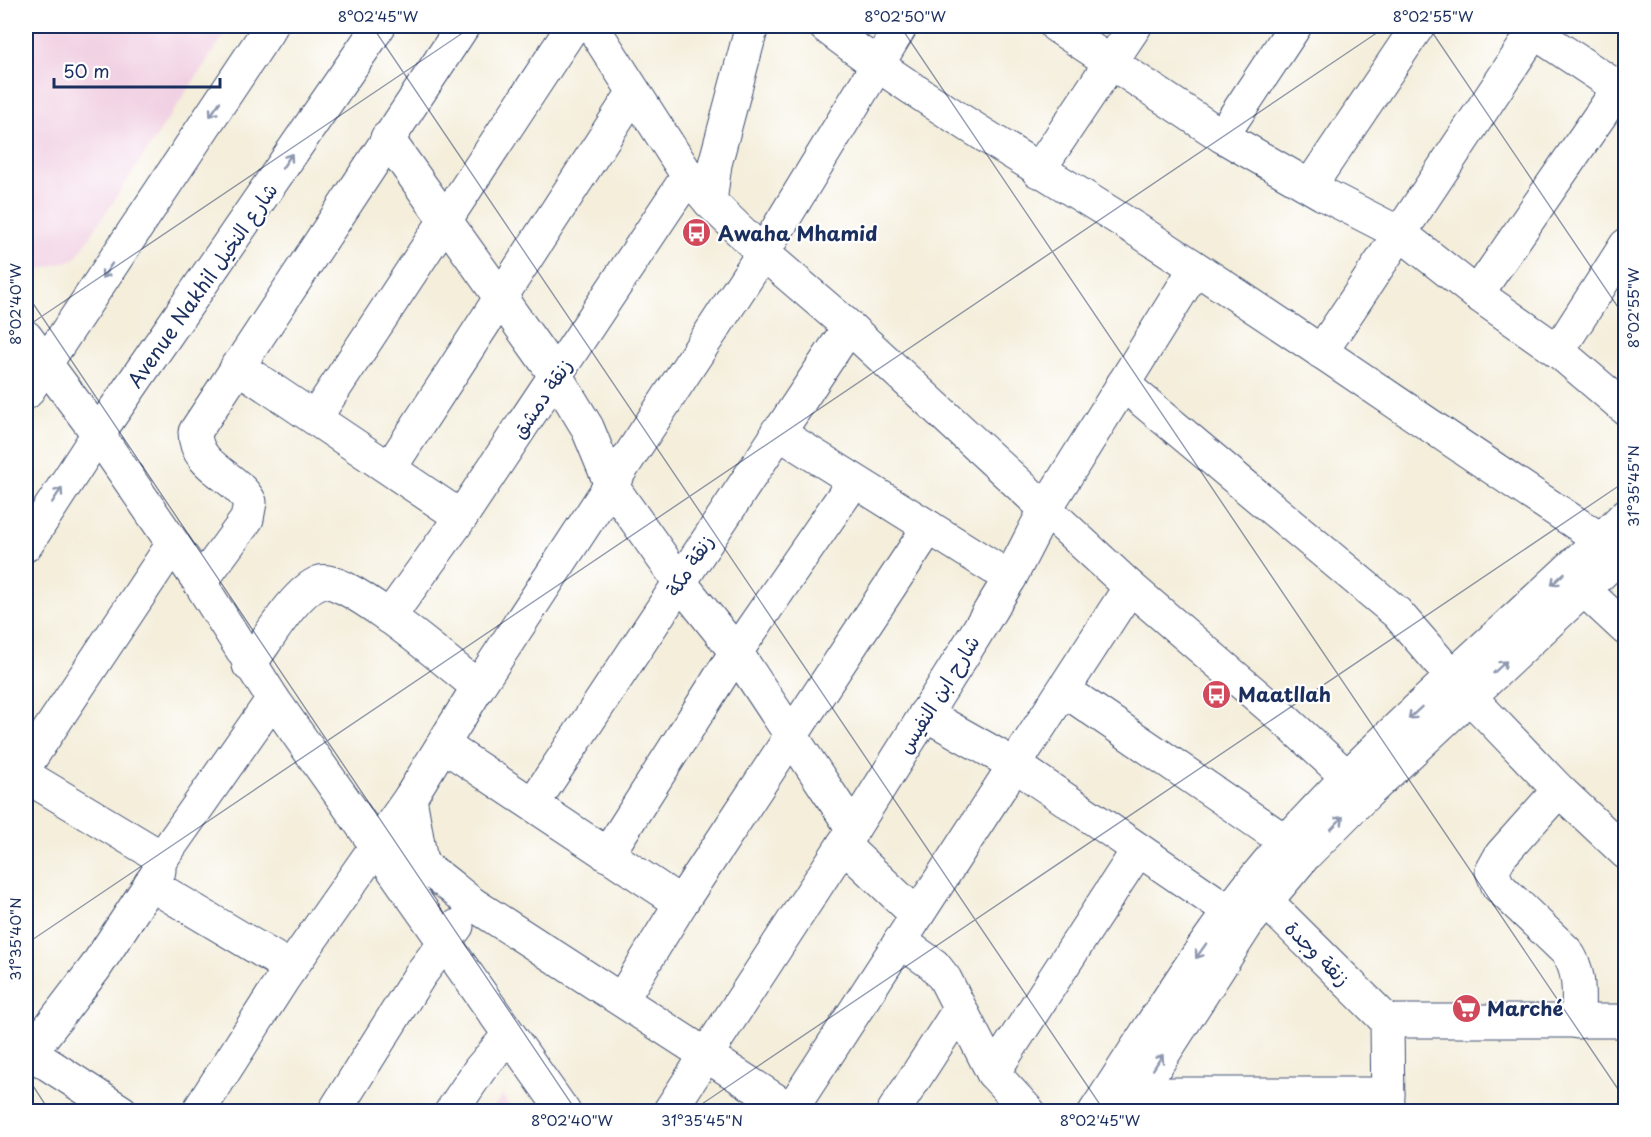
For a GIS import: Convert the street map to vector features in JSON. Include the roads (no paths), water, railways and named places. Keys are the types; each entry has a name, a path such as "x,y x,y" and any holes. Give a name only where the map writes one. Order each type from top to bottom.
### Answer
{"street":[{"path":"26,393 35,350 271,26"},
{"name":"Avenue Nakhil شارع النخيل","path":"26,545 98,434 379,26"},
{"path":"200,583 247,519 250,502 243,490 206,461 195,446 195,432 463,26"},
{"path":"315,418 573,26"},
{"path":"592,26 688,176 710,202 1130,587 1357,785"},
{"path":"710,202 715,164 752,26"},
{"path":"825,26 876,65 1038,171 1137,230 1322,352 1430,428 1615,548"},
{"path":"198,1112 291,968 377,850 478,687 763,253 876,65 902,26"},
{"path":"1056,26 1110,64 1222,136 1401,234 1477,294 1558,351 1626,409"},
{"path":"1038,171 1135,26"},
{"path":"1222,136 1295,26"},
{"path":"1310,186 1418,26"},
{"path":"1322,352 1401,234 1532,28 1622,90 1477,294"},
{"path":"390,468 634,92"},
{"path":"387,138 556,376 587,427 611,485 679,580 736,652 792,734 848,837 945,979 993,1073 1029,1112"},
{"name":"زنقة دمشق","path":"389,617 461,518 688,176"},
{"path":"1558,351 1626,245"},
{"name":"شارح ابن النفيس","path":"669,1112 778,941 848,837 1010,578 1046,508 1195,269"},
{"name":"زنقة مكة","path":"533,804 777,432 849,327"},
{"path":"35,350 98,434 200,583 249,666 564,1112"},
{"path":"237,366 461,518"},
{"path":"1123,384 1397,613 1461,687 1559,790 1626,852"},
{"path":"777,432 1010,578"},
{"path":"607,855 736,652 854,481"},
{"path":"1461,687 1583,589 1615,548 1626,514"},
{"path":"622,999 681,903 929,527"},
{"path":"26,765 173,544"},
{"path":"1116,1103 1248,905 1296,848 1357,785 1461,687 1615,548"},
{"path":"249,666 291,608 309,589 321,581 333,581 389,617 478,687"},
{"path":"377,850 403,856 422,867 473,904 708,1053 793,1111 908,928 1130,587"},
{"path":"1583,589 1626,629"},
{"path":"1064,690 1296,848"},
{"path":"122,1112 82,1101 28,1052 95,968 154,873 273,699"},
{"name":"زنقة وجدة","path":"925,714 1015,765 1138,850 1248,905 1387,1021"},
{"path":"443,745 681,903"},
{"path":"26,776 154,853 154,873"},
{"path":"1559,790 1501,855 1492,871 1498,886 1575,962 1578,978 1578,1022"},
{"path":"410,798 422,867"},
{"path":"993,1073 1138,850"},
{"path":"154,873 291,968"},
{"path":"334,1112 420,975 473,904"},
{"path":"893,1112 959,1010"},
{"path":"1116,1103 1388,1103 1387,1021 1626,1022"},
{"path":"452,1112 480,1069 509,1035"}],"place":[{"name":"Awaha Mhamid","path":"697,233"},
{"name":"Maatllah","path":"1217,694"},
{"name":"Marché","path":"1466,1008"}]}
